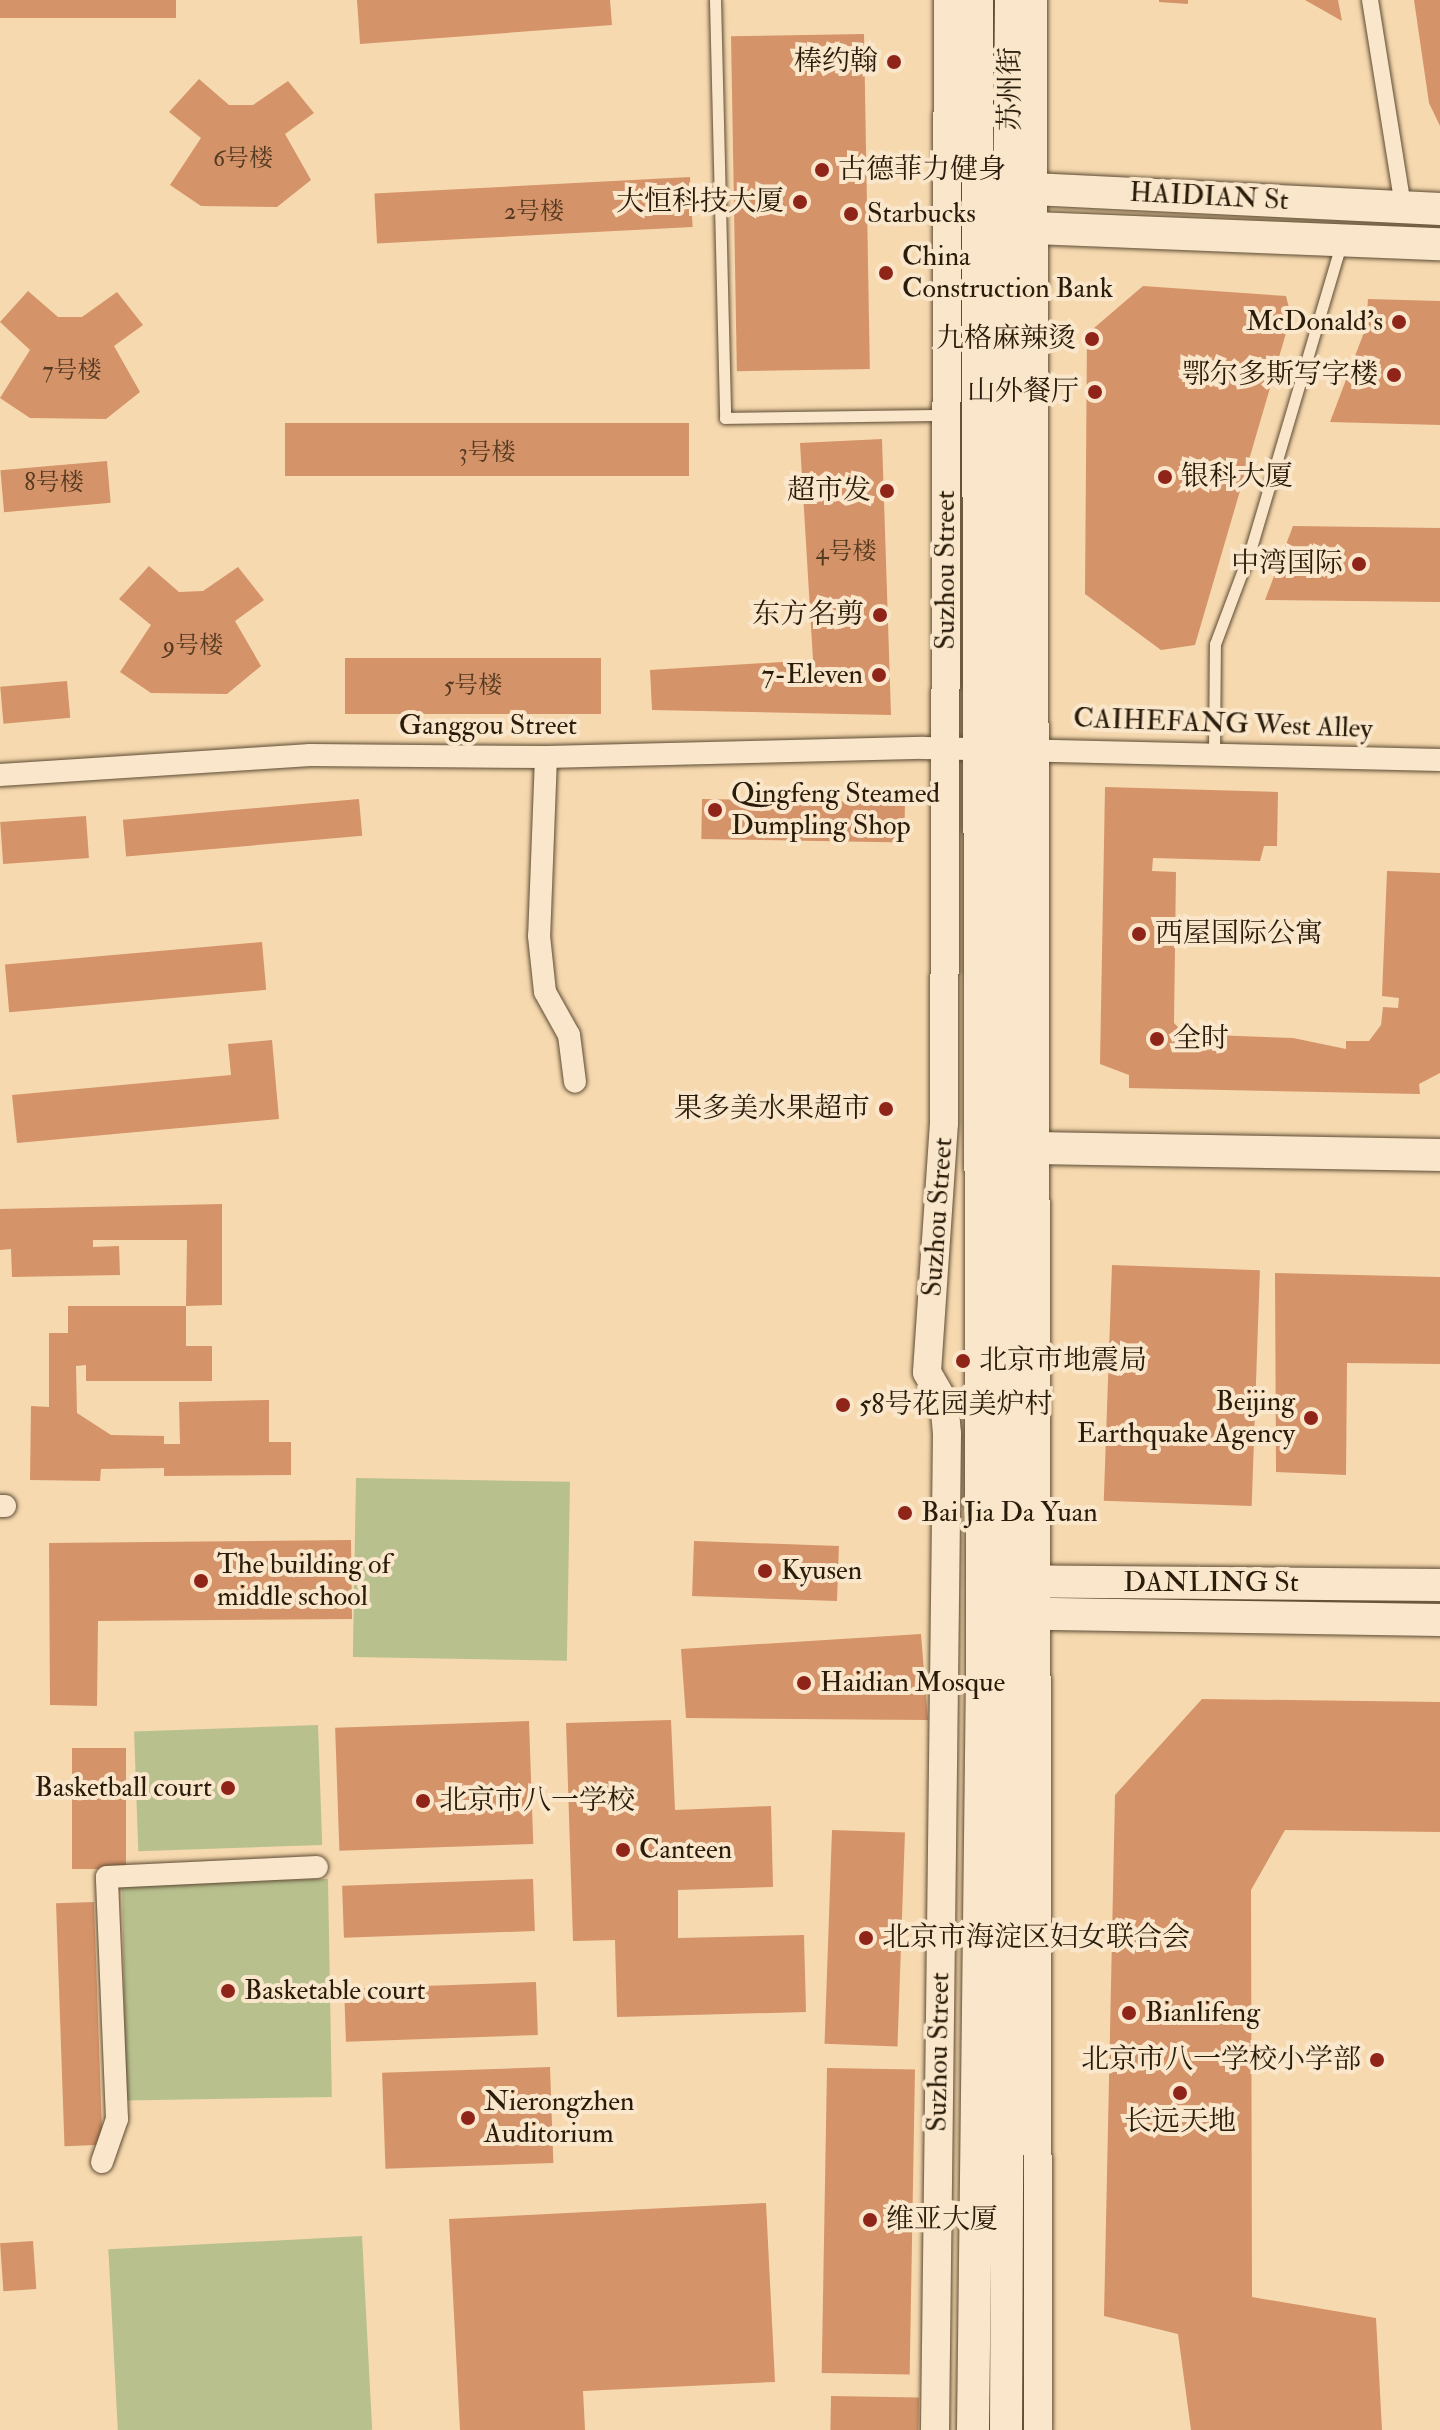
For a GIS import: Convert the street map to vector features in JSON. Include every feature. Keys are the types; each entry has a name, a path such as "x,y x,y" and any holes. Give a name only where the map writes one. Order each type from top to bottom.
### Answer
{"main road":[{"name":"苏州街","path":"977,0 978,187 1007,227"},
{"name":"苏州街","path":"1007,227 1022,188 1011,0"},
{"name":"HAIDIAN St","path":"978,187 1440,209"},
{"name":"HAIDIAN St","path":"1007,227 1440,244"},
{"name":"Suzhou Street","path":"1006,2430 1009,1597 976,748 978,414 1007,227"},
{"name":"Suzhou Street","path":"976,748 1007,227"},
{"path":"1036,1148 1440,1155"},
{"name":"DANLING St","path":"1009,1597 1440,1585"},
{"name":"Suzhou Street","path":"973,2430 1009,1597"},
{"path":"1009,1597 1440,1620"}],"street":[{"name":"Suzhou Street","path":"935,2430 947,1434 944,1402 927,1372 944,1123 976,748 946,415 948,0"},
{"path":"1022,188 1033,0"},
{"path":"1370,0 1403,207"},
{"name":"Suzhou Street","path":"1007,227 1037,749 1036,1148 1009,1597 1038,2430"},
{"name":"CAIHEFANG West Alley","path":"976,748 1440,760"},
{"name":"Ganggou Street","path":"0,775 310,755 546,757 976,748"},
{"path":"546,757 539,936 545,992 569,1035 575,1082"},
{"path":"102,2162 117,2119 107,1877 317,1867"}],"lane":[{"path":"715,0 725,418 978,414"},
{"path":"1214,753 1215,644 1251,548 1342,240"}],"green space":[{"path":"356,1478 570,1482 567,1661 353,1657"},
{"name":"Basketball court","path":"318,1725 322,1845 138,1851 134,1731"},
{"name":"Basketable court","path":"328,1879 332,2097 126,2101 122,1883"},
{"path":"362,2236 372,2430 118,2430 108,2249"}],"building":[{"path":"0,0 176,0 176,18 0,18"},
{"path":"357,0 610,0 612,25 360,44"},
{"path":"1188,0 1188,4 1159,2"},
{"path":"1305,0 1338,0 1342,21"},
{"path":"1414,0 1440,0 1440,126 1429,103"},
{"name":"大恒科技大厦","path":"864,34 870,369 737,371 731,36"},
{"path":"199,79 229,105 253,105 288,81 314,113 285,134 311,180 277,207 201,206 170,185 201,138 169,112"},
{"path":"690,177 693,227 377,243 374,194"},
{"name":"银科大厦","path":"1143,286 1286,296 1291,316 1195,645 1161,650 1085,594 1087,334"},
{"path":"28,291 58,317 82,317 117,292 143,325 114,346 140,392 106,419 30,418 0,398 30,350 0,322"},
{"name":"鄂尔多斯写字楼","path":"1368,299 1440,301 1440,425 1330,422 1366,327"},
{"path":"285,423 689,423 689,476 285,476"},
{"path":"882,439 891,715 652,710 650,670 813,660 800,443"},
{"path":"107,461 111,503 4,512 0,470"},
{"name":"中湾国际","path":"1293,526 1440,528 1440,602 1265,600"},
{"path":"149,566 179,592 203,591 238,567 264,600 235,621 261,666 227,694 151,693 120,672 151,625 119,599"},
{"path":"345,658 601,658 601,714 345,714"},
{"path":"67,681 70,718 3,724 0,687"},
{"name":"西屋国际公寓","path":"1105,787 1278,792 1277,846 1264,846 1260,861 1153,858 1152,871 1176,872 1174,1023 1185,1034 1293,1038 1346,1049 1346,1041 1369,1041 1381,1025 1383,1007 1398,1008 1399,998 1382,996 1387,871 1440,873 1440,1073 1419,1084 1420,1094 1129,1088 1129,1075 1100,1064"},
{"path":"359,799 362,836 126,857 123,820"},
{"path":"702,799 905,803 904,843 701,839"},
{"path":"86,816 89,858 3,864 0,822"},
{"path":"262,942 266,990 9,1012 5,964"},
{"path":"272,1040 279,1119 17,1143 12,1095 231,1075 228,1044"},
{"path":"222,1204 222,1305 186,1306 187,1240 93,1240 93,1247 119,1246 120,1275 12,1277 11,1249 0,1250 0,1209"},
{"path":"1112,1265 1260,1270 1252,1506 1104,1501"},
{"name":"Beijing Earthquake Agency","path":"1275,1273 1440,1277 1440,1364 1347,1363 1346,1475 1276,1472"},
{"path":"68,1306 186,1306 186,1346 212,1346 212,1381 86,1381 86,1365 76,1366 77,1413 111,1435 164,1436 164,1444 180,1444 179,1402 269,1400 269,1442 291,1442 291,1475 164,1476 164,1468 101,1469 100,1481 30,1480 31,1406 49,1407 49,1333 68,1333"},
{"name":"The building of middle school","path":"351,1540 352,1619 98,1621 97,1706 50,1705 49,1543"},
{"name":"Kyusen","path":"694,1541 839,1546 837,1601 692,1596"},
{"name":"Haidian Mosque","path":"921,1634 928,1720 686,1718 681,1649"},
{"name":"长远天地","path":"1202,1699 1440,1702 1440,1832 1285,1830 1251,1890 1252,2297 1376,2318 1382,2430 1191,2430 1178,2334 1104,2316 1115,1795"},
{"path":"671,1720 675,1810 771,1806 773,1887 678,1890 678,1938 804,1935 806,2012 617,2017 615,1940 573,1941 566,1723"},
{"path":"529,1721 533,1844 339,1851 335,1728"},
{"path":"72,1748 126,1748 126,1869 72,1869"},
{"name":"北京市海淀区妇女联合会","path":"832,1830 905,1833 897,2046 825,2044"},
{"path":"533,1879 535,1931 344,1938 342,1886"},
{"path":"94,1902 102,2145 65,2146 56,1903"},
{"path":"536,1982 538,2035 346,2042 344,1989"},
{"name":"Nierongzhen Auditorium","path":"550,2067 553,2163 385,2169 382,2073"},
{"name":"维亚大厦","path":"827,2068 915,2070 910,2374 822,2373"},
{"path":"766,2203 775,2382 583,2391 585,2430 460,2430 449,2219"},
{"path":"33,2241 36,2289 3,2291 0,2243"},
{"path":"831,2396 919,2398 918,2430 830,2430"}],"place":[{"name":"棒约翰","path":"894,62"},
{"name":"古德菲力健身","path":"822,170"},
{"name":"大恒科技大厦","path":"800,202"},
{"name":"Starbucks","path":"851,214"},
{"name":"China Construction Bank","path":"886,273"},
{"name":"McDonald's","path":"1399,322"},
{"name":"九格麻辣烫","path":"1092,339"},
{"name":"鄂尔多斯写字楼","path":"1394,375"},
{"name":"山外餐厅","path":"1095,392"},
{"name":"银科大厦","path":"1165,477"},
{"name":"超市发","path":"887,491"},
{"name":"中湾国际","path":"1359,564"},
{"name":"东方名剪","path":"880,615"},
{"name":"7-Eleven","path":"879,675"},
{"name":"Qingfeng Steamed Dumpling Shop","path":"715,810"},
{"name":"西屋国际公寓","path":"1139,934"},
{"name":"全时","path":"1157,1039"},
{"name":"果多美水果超市","path":"886,1109"},
{"name":"北京市地震局","path":"963,1361"},
{"name":"58号花园美炉村","path":"843,1405"},
{"name":"Beijing Earthquake Agency","path":"1311,1418"},
{"name":"Bai Jia Da Yuan","path":"905,1513"},
{"name":"Kyusen","path":"765,1571"},
{"name":"The building of middle school","path":"201,1581"},
{"name":"Haidian Mosque","path":"804,1683"},
{"name":"Basketball court","path":"228,1788"},
{"name":"北京市八一学校","path":"423,1801"},
{"name":"Canteen","path":"623,1850"},
{"name":"北京市海淀区妇女联合会","path":"866,1938"},
{"name":"Basketable court","path":"228,1991"},
{"name":"Bianlifeng","path":"1129,2013"},
{"name":"北京市八一学校小学部","path":"1377,2060"},
{"name":"长远天地","path":"1180,2093"},
{"name":"Nierongzhen Auditorium","path":"468,2118"},
{"name":"维亚大厦","path":"870,2220"}]}
